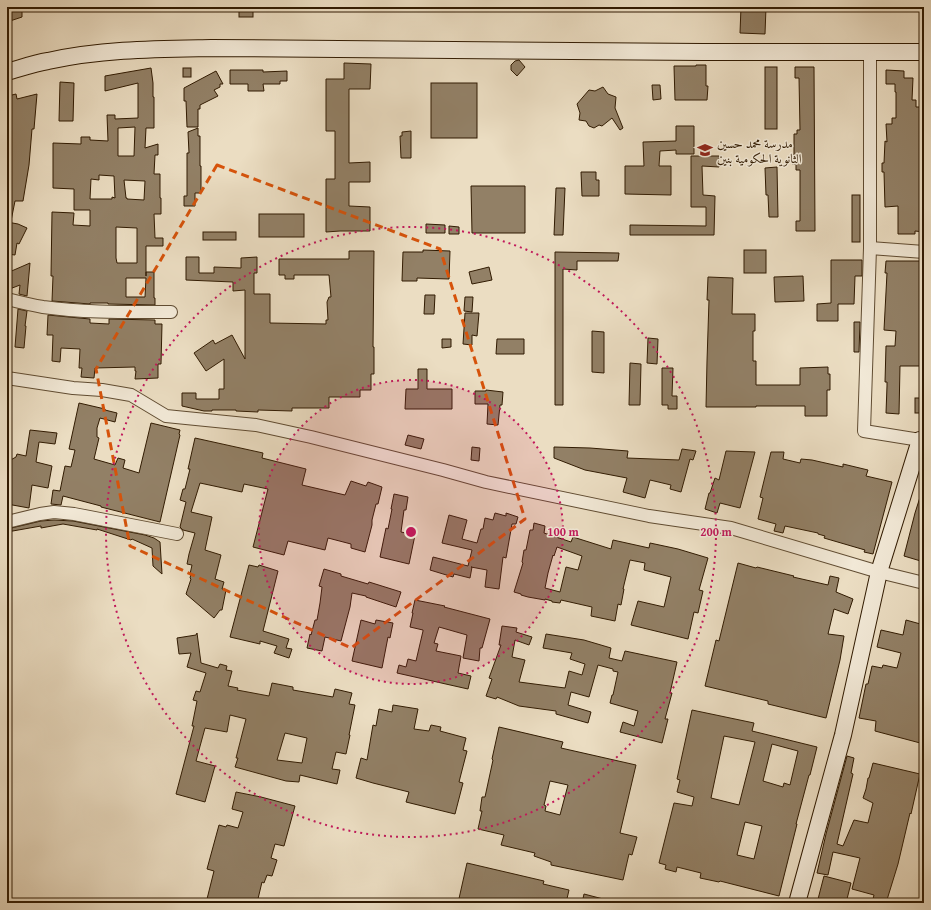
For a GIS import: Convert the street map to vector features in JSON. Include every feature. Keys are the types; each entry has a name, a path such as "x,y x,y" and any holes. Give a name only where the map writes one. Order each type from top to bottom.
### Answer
{"street":[{"path":"7,72 48,61 86,55 135,50 210,48 694,52 924,52"},
{"path":"798,903 843,735 878,572 922,440 864,431 870,248 870,52"},
{"path":"870,248 924,252"},
{"path":"7,299 38,306 76,310 103,312 171,312"},
{"path":"7,378 131,395 166,416 256,425 443,470 486,482 649,516 731,528 878,572 924,584"},
{"path":"7,522 54,512 74,514 178,534"}],"highlighted area":[{"path":"217,165 440,249 525,519 351,648 130,546 96,369"}],"building":[{"path":"7,7 22,7 22,17 7,22"},
{"path":"239,7 253,7 253,17 239,17"},
{"path":"741,7 766,7 765,34 740,33"},
{"path":"519,60 525,67 517,76 511,70 511,65 515,61"},
{"path":"344,63 371,64 370,89 349,89 349,163 370,162 370,182 349,182 349,206 370,207 370,231 326,232 326,179 335,179 335,131 326,131 326,79 344,79"},
{"path":"706,65 706,86 708,86 707,100 675,100 674,66"},
{"path":"765,67 777,67 777,129 765,129"},
{"path":"795,67 814,67 815,231 796,231 796,221 800,221 800,170 796,170 796,164 792,164 792,155 794,155 794,134 797,134 797,130 800,130 799,78 795,78"},
{"path":"151,68 154,97 154,128 146,128 145,148 158,144 158,155 155,155 154,174 160,174 161,214 154,214 155,238 163,238 163,246 146,246 146,272 154,272 155,305 108,303 90,304 52,301 52,212 74,213 73,225 90,226 90,210 74,210 74,189 53,188 53,143 81,144 81,137 90,137 90,140 108,141 107,115 115,115 115,119 138,118 138,83 105,91 105,76","holes":["135,127 134,156 118,156 118,128","99,175 114,176 115,198 90,199 91,179 99,180","124,180 145,181 144,200 126,198","116,227 137,228 137,263 117,263","126,278 146,278 145,297 126,297"]},
{"path":"183,68 191,68 191,77 183,77"},
{"path":"230,70 263,70 263,72 287,71 287,81 280,81 280,84 263,84 264,91 248,91 248,84 230,84"},
{"path":"886,70 904,71 904,78 913,78 912,100 916,100 916,107 924,107 924,232 915,231 915,234 898,234 898,206 885,207 884,172 882,172 882,163 884,163 885,141 887,142 886,124 892,124 892,118 896,118 895,84 886,84"},
{"path":"216,71 223,84 220,84 220,87 214,90 218,96 200,105 200,109 198,109 198,127 187,127 184,88"},
{"path":"60,82 74,83 73,121 59,121"},
{"path":"431,83 477,83 477,138 431,138"},
{"path":"652,85 660,85 661,99 653,100"},
{"path":"603,87 608,94 616,97 615,108 623,128 620,130 612,118 602,126 599,125 594,128 589,126 586,121 579,120 580,113 577,104 589,90 595,91"},
{"path":"16,94 17,99 37,94 34,129 32,129 29,165 23,201 15,201 11,221 7,221 7,102 9,101 8,96"},
{"path":"676,126 694,126 694,154 676,154 676,150 660,151 659,166 671,166 671,195 625,194 625,166 644,166 643,142 676,141"},
{"path":"198,128 198,136 200,136 201,193 195,193 195,206 184,206 184,196 187,196 187,153 189,153 188,132"},
{"path":"411,131 411,158 401,158 400,136 402,136 402,132"},
{"path":"691,156 719,156 719,167 702,166 703,195 715,196 714,235 630,235 630,225 706,226 706,207 691,207"},
{"path":"777,167 778,217 769,217 768,195 766,195 765,168"},
{"path":"581,172 596,172 596,180 599,180 599,196 582,196"},
{"path":"471,186 525,186 525,233 472,233"},
{"path":"556,188 565,188 563,235 554,235"},
{"path":"852,195 860,195 860,242 852,242"},
{"path":"259,214 304,214 304,237 259,237"},
{"path":"7,222 18,224 27,228 19,244 17,243 15,255 7,254"},
{"path":"426,224 445,225 445,233 426,233"},
{"path":"449,226 459,227 459,234 449,234"},
{"path":"203,232 236,232 236,240 203,240"},
{"path":"423,250 450,251 449,279 417,278 417,281 402,281 403,252 423,252"},
{"path":"744,250 766,250 766,273 744,273"},
{"path":"349,251 374,251 374,374 371,374 371,390 360,390 360,397 329,397 329,408 292,408 292,411 258,410 258,412 236,410 204,411 182,406 182,393 196,393 196,399 219,399 219,389 224,389 224,359 206,371 194,353 213,340 215,344 232,335 245,359 245,290 233,291 233,282 186,280 186,257 199,257 199,273 214,273 214,267 241,268 241,258 257,257 257,273 254,273 254,294 270,294 270,323 326,324 326,320 328,320 327,302 329,297 331,297 329,275 294,275 294,279 285,279 285,275 279,275 279,259 349,259"},
{"path":"555,252 619,253 618,261 577,261 577,270 563,269 563,405 555,405"},
{"path":"831,260 862,260 862,276 855,276 854,304 838,304 838,321 817,321 817,304 831,303"},
{"path":"886,261 922,261 924,275 924,366 900,366 899,414 886,413 886,346 895,346 896,331 884,330 887,273 885,273"},
{"path":"30,263 27,296 19,294 20,285 7,290 7,273"},
{"path":"489,267 492,280 472,284 469,272"},
{"path":"803,276 804,301 775,302 774,277"},
{"path":"708,277 733,278 732,314 755,314 755,331 753,331 753,361 756,361 756,385 800,385 800,368 828,367 828,374 830,374 830,390 827,390 827,416 805,416 805,406 706,407 709,300 707,300"},
{"path":"425,295 435,295 434,314 424,314"},
{"path":"465,297 473,297 472,312 464,311"},
{"path":"18,309 27,311 24,348 15,347"},
{"path":"465,313 479,313 477,336 472,335 472,345 463,344"},
{"path":"48,315 90,319 90,323 109,324 109,319 155,320 155,324 162,324 161,364 158,364 158,378 135,379 135,367 95,368 94,378 81,377 82,368 79,368 80,349 61,348 60,362 52,361 53,335 47,335"},
{"path":"854,322 860,322 859,352 854,352"},
{"path":"592,331 604,332 604,373 592,372"},
{"path":"648,338 658,339 657,364 647,363"},
{"path":"442,339 451,339 451,347 442,348"},
{"path":"497,339 524,339 524,354 496,354"},
{"path":"630,363 641,364 640,405 629,405"},
{"path":"662,368 673,368 672,396 677,396 677,409 668,409 668,405 662,405"},
{"path":"418,369 427,369 427,389 452,389 452,409 405,409 406,389 418,389"},
{"path":"486,390 503,392 498,425 487,424 488,404 475,404 475,391"},
{"path":"915,398 924,398 924,413 915,413"},
{"path":"79,403 117,413 115,422 100,418 97,428 97,437 99,438 94,459 115,465 118,458 125,460 123,468 139,473 151,423 180,430 160,522 63,496 61,505 51,504 53,490 60,491 65,466 71,467 75,450 69,449"},
{"path":"30,430 57,433 55,444 39,442 36,462 52,466 48,488 32,485 29,508 7,504 7,462 16,457 17,454 26,456"},
{"path":"408,435 424,439 421,449 405,445"},
{"path":"195,438 263,453 262,458 306,469 302,485 345,495 351,481 366,486 368,482 382,487 378,504 376,504 365,552 351,548 351,544 328,538 325,550 288,541 284,555 253,547 268,489 244,484 242,492 200,483 191,512 212,517 205,550 221,555 215,579 224,582 222,589 226,590 222,610 220,610 214,618 186,594 191,579 190,574 192,565 187,564 195,533 183,530 180,527 186,502 180,500 183,489 185,489 190,469 188,469"},
{"path":"472,447 480,448 479,461 471,460"},
{"path":"554,447 628,451 627,458 679,460 682,449 696,451 693,460 690,459 681,492 670,489 671,485 650,480 645,498 623,492 627,478 585,470 554,458"},
{"path":"726,451 755,452 740,508 720,503 717,513 705,509 715,478 719,480"},
{"path":"771,452 784,452 783,459 800,463 801,459 812,460 843,467 843,464 868,470 866,476 892,482 873,554 864,552 865,550 824,538 825,536 818,533 785,526 783,533 774,531 776,524 758,519 763,498 760,497"},
{"path":"922,491 924,492 924,562 904,556"},
{"path":"394,494 408,497 406,510 404,510 401,532 415,535 409,564 380,557 386,528 388,529"},
{"path":"495,513 506,516 506,513 518,517 516,524 512,524 506,558 503,557 499,589 485,587 487,570 472,567 470,578 454,574 453,577 430,570 433,557 468,566 472,550 442,543 449,515 467,520 462,539 477,543 481,529 483,529 485,518 493,520"},
{"path":"41,521 73,521 154,538 160,542 162,574 153,566 152,548 132,539 131,540 97,529 63,524 7,532 7,529"},
{"path":"534,523 545,526 544,533 571,542 573,537 611,549 613,540 649,548 650,543 678,549 708,558 699,590 703,591 698,613 694,612 688,639 631,625 638,601 664,607 671,577 644,570 645,563 630,560 621,605 618,604 615,621 591,616 592,607 561,600 560,603 552,602 545,599 528,597 514,592 523,563 524,550 526,550 530,530 533,530","holes":["557,547 582,556 578,570 566,567 560,592 545,588 553,555 554,556"]},
{"path":"738,563 828,585 830,576 839,578 836,592 853,599 848,614 834,609 828,634 844,636 840,660 826,718 768,704 768,701 705,686 716,640 719,641"},
{"path":"249,565 258,567 259,565 278,571 263,631 289,639 286,648 292,649 289,658 274,653 277,646 260,641 260,644 230,637"},
{"path":"324,569 341,574 341,576 368,584 369,582 401,592 396,607 366,596 352,593 341,641 325,637 322,651 307,648 315,620 317,620 322,587 319,586"},
{"path":"415,600 445,606 444,607 490,619 482,648 480,648 479,661 463,658 467,635 439,627 434,643 438,644 436,651 461,656 458,673 471,676 468,689 397,673 399,665 406,667 408,659 416,661 423,630 410,627"},
{"path":"361,620 375,624 376,620 393,623 390,638 388,637 382,668 352,661"},
{"path":"906,620 924,625 924,744 875,731 876,721 859,718 866,684 868,684 872,666 882,668 883,665 897,668 901,653 877,647 881,630 903,635"},
{"path":"502,626 517,628 516,632 532,637 529,645 515,640 512,657 525,660 519,682 565,688 569,671 582,675 585,664 570,659 572,653 543,648 546,634 584,640 611,648 609,658 622,661 625,651 677,662 670,693 672,693 665,719 668,719 662,743 620,732 623,722 634,726 638,711 610,703 618,672 613,671 613,669 598,665 589,697 571,692 568,705 591,712 588,723 556,714 556,711 519,706 497,697 496,699 486,696 492,679 489,678 501,645 499,645"},
{"path":"197,633 201,663 218,668 220,664 227,666 226,670 232,671 228,686 238,688 237,690 269,696 272,683 293,687 293,690 333,697 335,689 352,693 349,704 355,705 346,754 336,752 332,769 340,770 337,784 300,775 299,782 286,781 235,767 246,719 230,715 227,732 205,728 196,761 215,766 205,802 176,794 194,726 192,726 197,701 193,700 196,691 200,692 206,673 187,667 191,653 179,654 177,638 196,635","holes":["285,733 307,738 302,763 277,760"]},
{"path":"393,705 418,709 414,729 429,731 431,725 441,727 440,731 466,738 463,750 467,751 459,782 463,783 455,814 406,802 409,792 356,778 361,758 367,760 373,725 376,726 379,709 392,712"},
{"path":"692,710 754,723 752,731 817,747 796,824 779,896 720,881 700,878 701,873 677,867 676,872 665,869 666,865 659,863 674,803 692,806 694,797 677,792 680,780 677,779","holes":["724,736 755,742 739,805 711,798","772,744 798,751 790,785 784,783 783,787 763,781","745,822 762,826 754,859 737,855"]},
{"path":"499,727 563,742 561,748 636,765 620,833 637,837 632,855 629,854 623,880 551,865 551,862 534,856 535,853 501,845 504,835 478,829 482,811 480,811 482,797 485,797","holes":["550,781 568,785 560,815 545,811 546,806 544,805"]},
{"path":"847,756 854,758 851,773 853,774 837,844 843,846 854,820 868,823 873,803 863,798 873,763 920,774 898,864 886,903 872,903 874,895 852,889 860,858 833,852 828,875 817,873"},
{"path":"236,792 295,806 284,846 275,844 271,858 277,860 272,876 267,875 264,883 262,882 257,903 206,903 214,871 207,869 219,825 226,827 227,825 238,828 243,812 232,809"},
{"path":"467,863 544,881 543,884 569,890 566,903 537,903 518,899 517,903 458,903"},
{"path":"824,876 851,883 846,903 817,903"},
{"path":"584,894 607,900 606,903 582,903"}],"place":[{"name":"مدرسة محمد حسين الثانوية الحكومية بنين","path":"705,150"}]}
